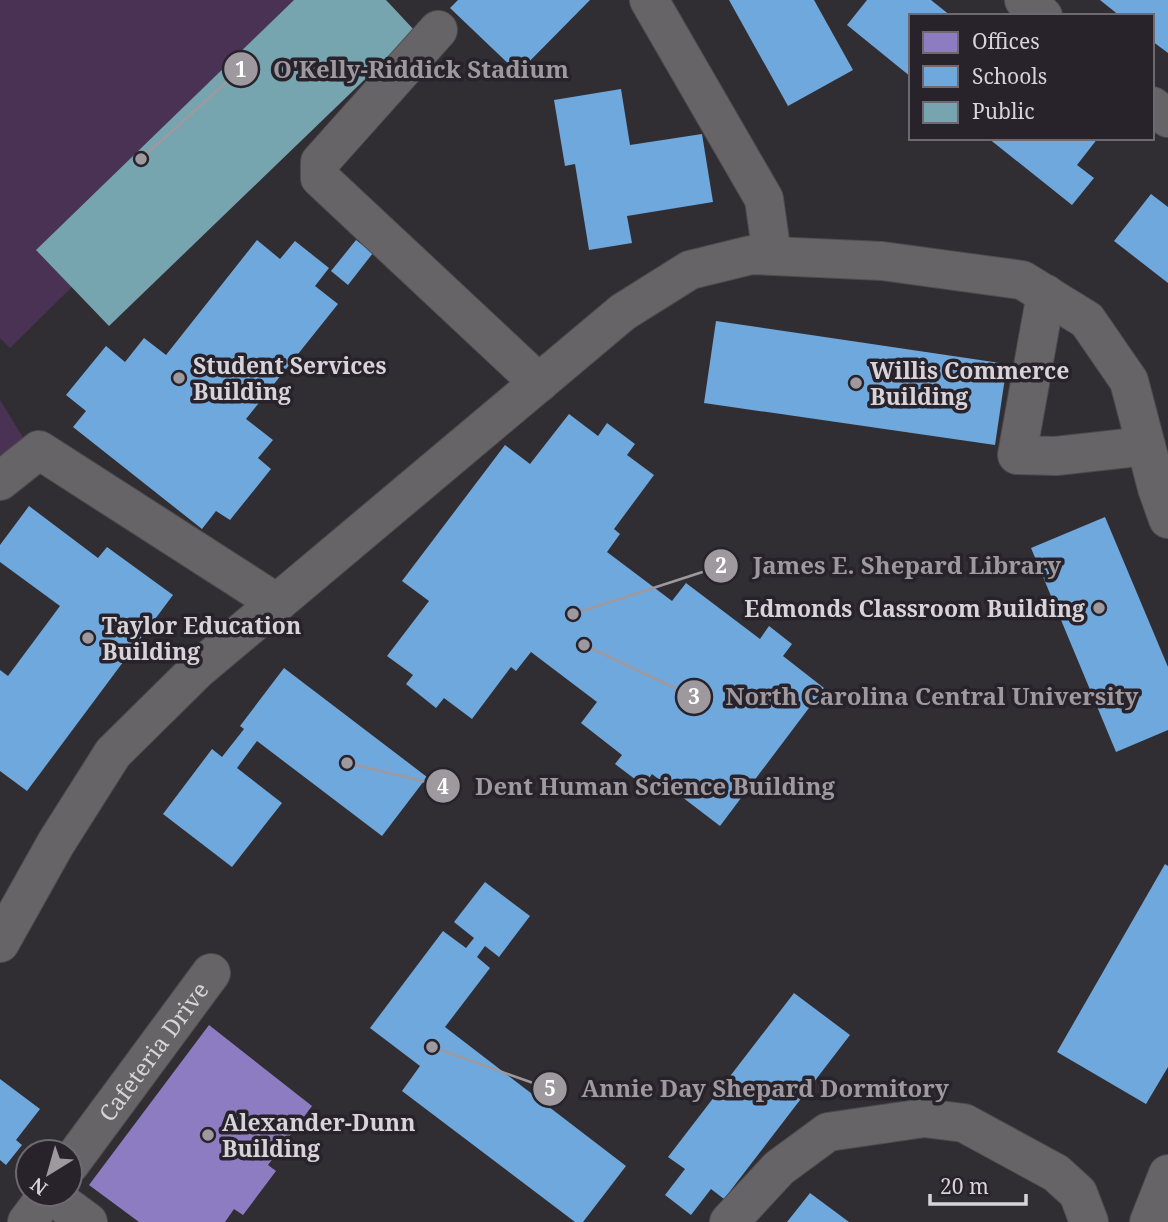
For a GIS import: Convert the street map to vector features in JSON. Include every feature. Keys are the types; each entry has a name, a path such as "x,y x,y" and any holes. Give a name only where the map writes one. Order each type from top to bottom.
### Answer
{"street":[{"path":"649,0 764,199 772,256"},
{"path":"1024,0 1041,14"},
{"path":"438,30 320,162 320,178 538,383"},
{"path":"0,943 56,843 113,753 197,670 623,312 690,271 751,255 882,261 1022,280 1087,320 1129,382 1168,519"},
{"path":"1046,294 1017,455 1056,456 1146,446"},
{"path":"0,481 39,450 277,603"},
{"name":"Cafeteria Drive","path":"84,1145 211,973"},
{"path":"729,1222 779,1168 828,1132 924,1118 964,1123 1056,1173 1078,1193 1089,1222"},
{"path":"1149,1222 1168,1174"},
{"path":"27,1222 38,1208"},
{"path":"68,1208 88,1222"}],"shaded area":[{"path":"0,0 386,0 415,31 109,326 72,287 10,348 0,338"},
{"path":"0,400 24,439 0,459"}],"building: Offices":[{"name":"Alexander-Dunn Building","path":"209,1025 312,1106 268,1165 276,1171 243,1215 234,1209 225,1222 139,1222 89,1185"}],"building: Schools":[{"path":"458,0 590,0 518,73 450,8"},
{"path":"729,0 814,0 853,70 788,106"},
{"path":"867,0 931,0 948,14 909,14 909,75 847,25"},
{"path":"1100,0 1168,0 1168,53 1154,42 1154,14 1118,14"},
{"path":"621,89 630,145 702,134 713,202 627,216 632,243 589,250 575,164 565,166 554,100"},
{"path":"991,140 1096,140 1077,165 1094,178 1072,205"},
{"path":"1151,194 1168,207 1168,283 1114,241"},
{"name":"Student Services Building","path":"257,240 280,259 295,241 329,268 315,286 338,304 246,419 273,440 258,458 271,469 230,520 216,511 202,529 73,427 86,411 66,395 106,346 125,362 144,338 166,355"},
{"path":"356,240 373,253 348,285 331,271"},
{"name":"Willis Commerce Building","path":"716,321 1007,364 995,445 704,403"},
{"path":"569,414 598,436 607,423 635,444 627,455 654,475 614,529 620,534 607,552 672,601 686,583 760,639 769,626 792,644 783,656 824,688 720,826 652,774 644,786 615,764 622,755 581,723 597,702 531,652 516,671 511,667 472,719 444,698 436,708 406,684 413,675 387,656 429,601 402,581 505,445 530,464"},
{"name":"Taylor Education Building","path":"29,506 98,558 107,547 173,595 27,791 0,771 0,670 8,676 60,606 0,562 0,545"},
{"name":"Edmonds Classroom Building","path":"1105,517 1168,667 1168,730 1116,752 1031,548"},
{"path":"284,668 427,777 382,836 257,741 237,768 282,803 232,867 163,814 212,749 222,757 244,729 240,726"},
{"path":"1165,864 1168,866 1168,1067 1146,1104 1057,1052"},
{"path":"485,882 530,916 499,957 485,946 477,957 490,968 445,1027 626,1166 583,1222 575,1222 402,1091 420,1066 370,1028 443,931 466,948 474,938 454,922"},
{"path":"794,993 850,1035 724,1199 711,1189 691,1215 665,1195 685,1169 668,1157"},
{"path":"0,1079 40,1109 18,1138 14,1138 14,1155 6,1165 0,1160"},
{"path":"810,1193 849,1222 787,1222"}],"building: Public":[{"path":"294,0 386,0 415,31 109,326 36,250"}],"place":[{"name":"O'Kelly-Riddick Stadium","path":"141,159"},
{"name":"Student Services Building","path":"179,378"},
{"name":"Willis Commerce Building","path":"856,383"},
{"name":"Edmonds Classroom Building","path":"1099,608"},
{"name":"James E. Shepard Library","path":"573,614"},
{"name":"Taylor Education Building","path":"88,638"},
{"name":"North Carolina Central University","path":"584,645"},
{"name":"Dent Human Science Building","path":"347,763"},
{"name":"Annie Day Shepard Dormitory","path":"432,1047"},
{"name":"Alexander-Dunn Building","path":"208,1135"}]}
